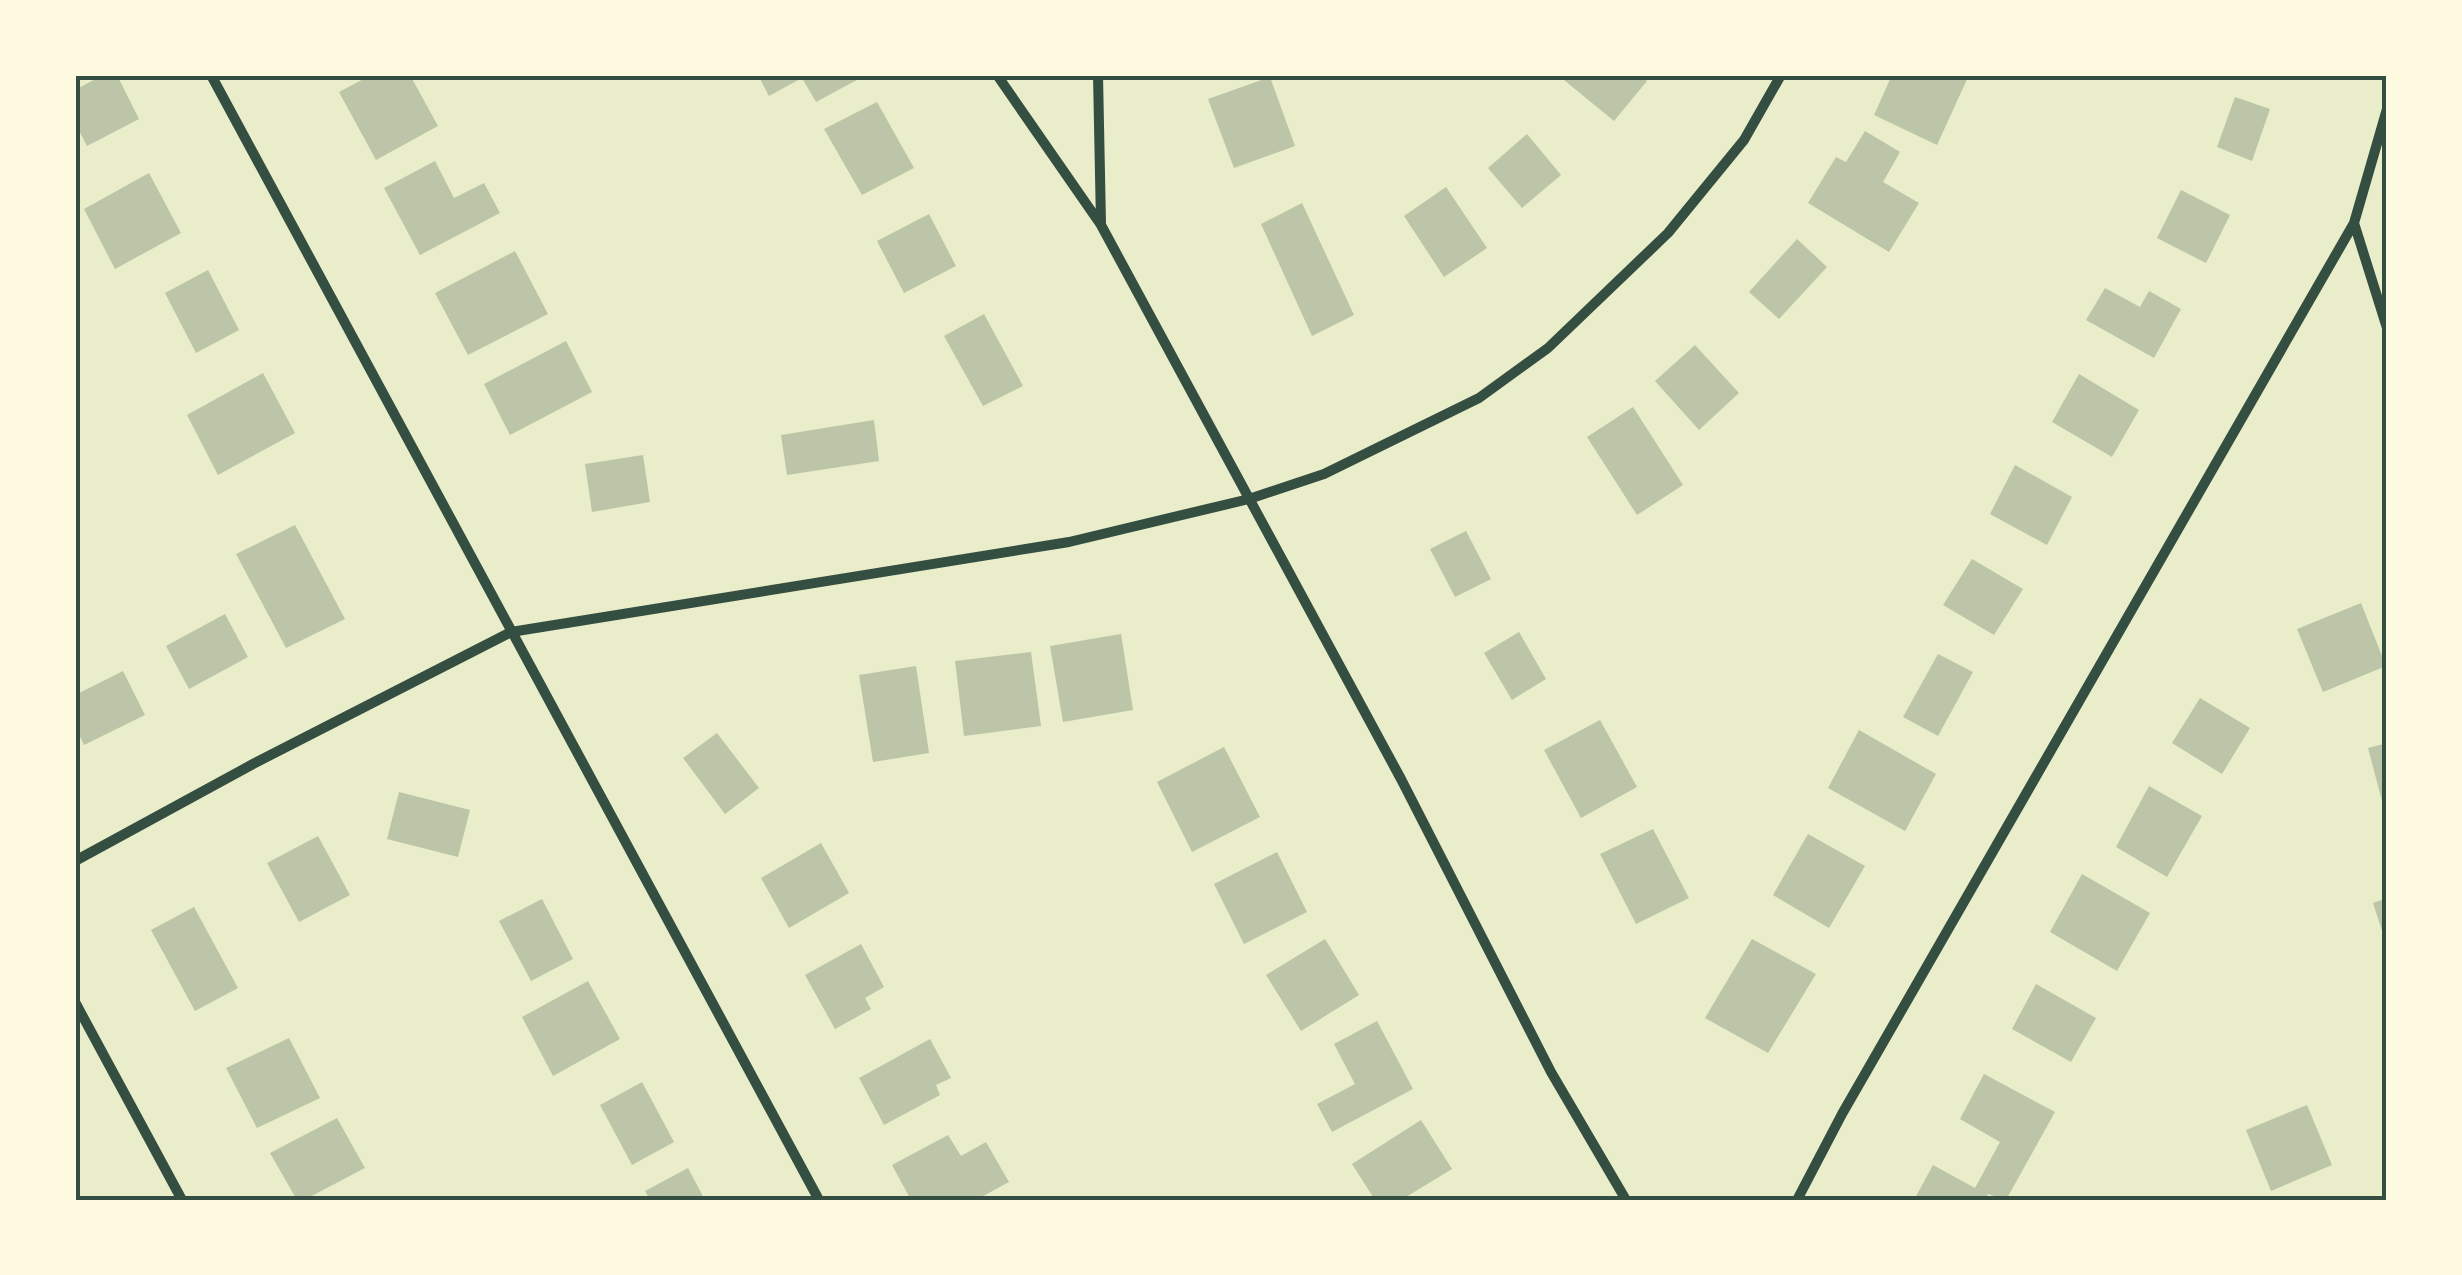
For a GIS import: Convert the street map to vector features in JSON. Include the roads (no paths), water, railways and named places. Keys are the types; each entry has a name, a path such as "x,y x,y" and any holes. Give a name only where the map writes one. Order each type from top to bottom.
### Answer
{"street":[{"path":"211,75 819,1200"},
{"path":"997,75 1101,225 1401,779 1550,1072 1626,1200"},
{"path":"1098,75 1101,225"},
{"path":"75,861 253,764 511,632 1068,542 1249,500 1324,474 1479,398 1548,348 1668,234 1744,140 1781,75"},
{"path":"1796,1200 2354,224 2387,109"},
{"path":"2354,224 2387,328"},
{"path":"75,1002 182,1200"}]}
